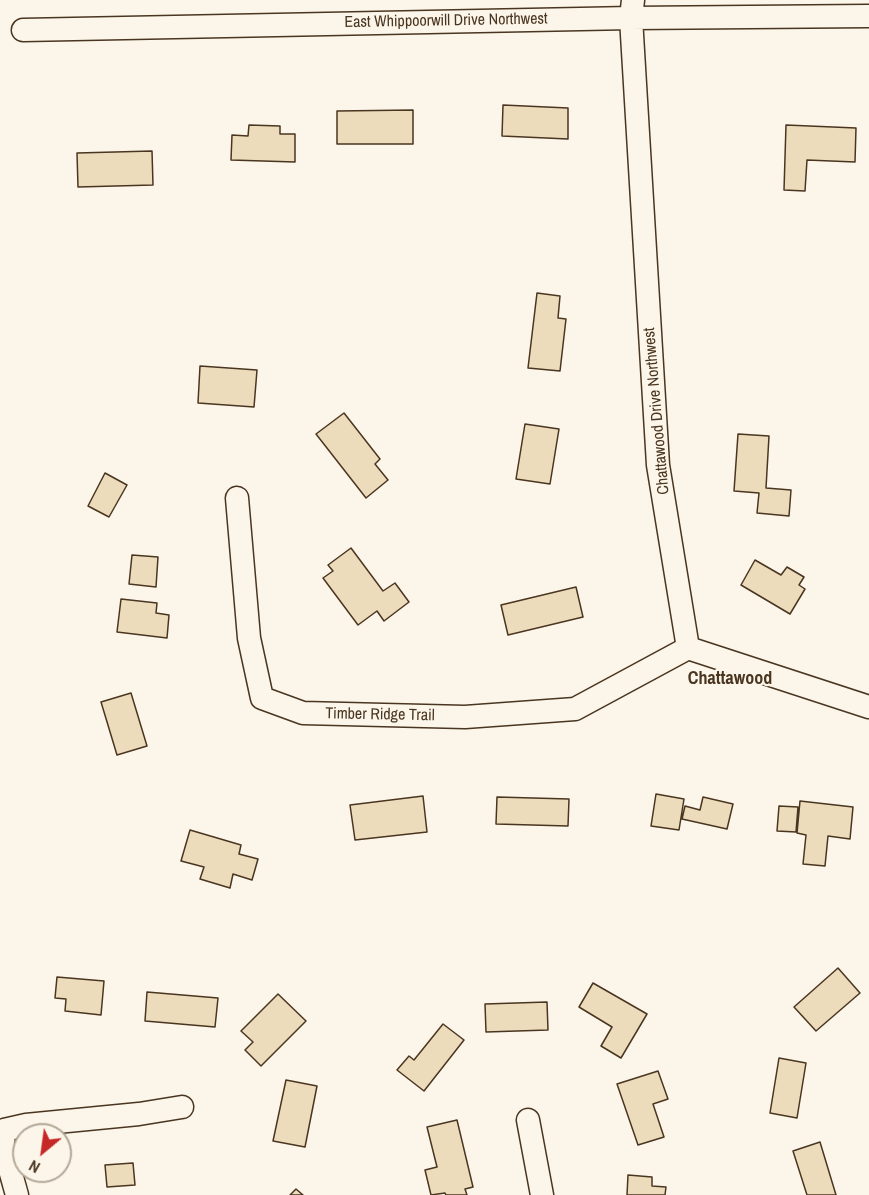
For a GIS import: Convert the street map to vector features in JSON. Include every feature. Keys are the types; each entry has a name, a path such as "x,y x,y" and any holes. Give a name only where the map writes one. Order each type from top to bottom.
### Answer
{"street":[{"name":"East Whippoorwill Drive Northwest","path":"23,30 632,9 869,16"},
{"name":"Chattawood Drive Northwest","path":"632,9 658,465 688,648"},
{"name":"Timber Ridge Trail","path":"237,498 249,638 262,698 303,713 465,717 575,709 688,648"},
{"path":"688,648 869,706"},
{"path":"16,1195 3,1145 4,1130 26,1125 139,1114 182,1107"},
{"path":"528,1120 542,1195"}],"building":[{"path":"503,105 568,108 568,139 502,136"},
{"path":"413,110 413,144 337,144 337,111"},
{"path":"249,125 280,126 280,134 295,134 295,162 231,160 232,135 248,136"},
{"path":"786,125 856,128 855,162 807,160 805,191 784,190"},
{"path":"152,151 153,185 78,187 77,153"},
{"path":"537,293 560,296 558,318 566,319 560,371 528,368"},
{"path":"200,366 257,370 254,407 198,403"},
{"path":"344,413 380,459 375,464 388,480 366,498 316,434"},
{"path":"525,424 559,429 550,484 516,479"},
{"path":"738,434 769,436 766,488 791,490 789,516 757,513 759,493 734,491"},
{"path":"105,473 127,485 109,517 88,506"},
{"path":"351,548 383,591 395,583 409,602 384,621 377,611 358,625 323,578 333,571 328,565"},
{"path":"132,555 158,557 156,587 129,584"},
{"path":"755,560 781,575 787,567 804,577 799,585 805,589 790,614 741,585"},
{"path":"576,587 583,617 508,635 501,605"},
{"path":"121,599 157,603 156,613 169,615 167,638 117,632"},
{"path":"131,693 147,746 117,755 101,702"},
{"path":"656,794 684,799 679,830 651,826"},
{"path":"423,796 427,832 355,840 350,805"},
{"path":"497,797 569,799 568,826 496,824"},
{"path":"703,797 733,804 727,829 682,819 685,806 700,810"},
{"path":"800,801 853,807 850,839 828,836 825,866 803,864 806,835 797,833"},
{"path":"779,806 798,807 796,832 777,831"},
{"path":"190,830 241,845 239,854 258,859 252,880 233,874 230,888 200,879 204,867 181,861"},
{"path":"838,968 860,993 816,1031 794,1007"},
{"path":"57,977 104,981 101,1015 65,1011 66,999 55,998"},
{"path":"593,983 647,1014 621,1058 601,1046 612,1027 579,1007"},
{"path":"147,992 218,998 215,1027 145,1021"},
{"path":"278,994 306,1021 261,1066 245,1050 253,1042 241,1031"},
{"path":"547,1002 548,1030 486,1032 485,1004"},
{"path":"443,1024 464,1040 424,1091 397,1070 409,1056 414,1060"},
{"path":"779,1058 806,1063 797,1118 770,1113"},
{"path":"658,1071 668,1099 653,1104 664,1137 638,1145 617,1084"},
{"path":"286,1080 317,1086 305,1147 273,1141"},
{"path":"457,1120 473,1187 465,1189 467,1195 446,1195 445,1193 431,1195 425,1170 437,1167 427,1127"},
{"path":"820,1142 836,1195 807,1195 793,1151"},
{"path":"133,1163 135,1185 107,1187 105,1165"},
{"path":"628,1175 652,1177 652,1186 666,1187 665,1195 627,1195"},
{"path":"296,1189 303,1195 290,1195"}],"district":[{"name":"Chattawood","path":"730,679"}]}
